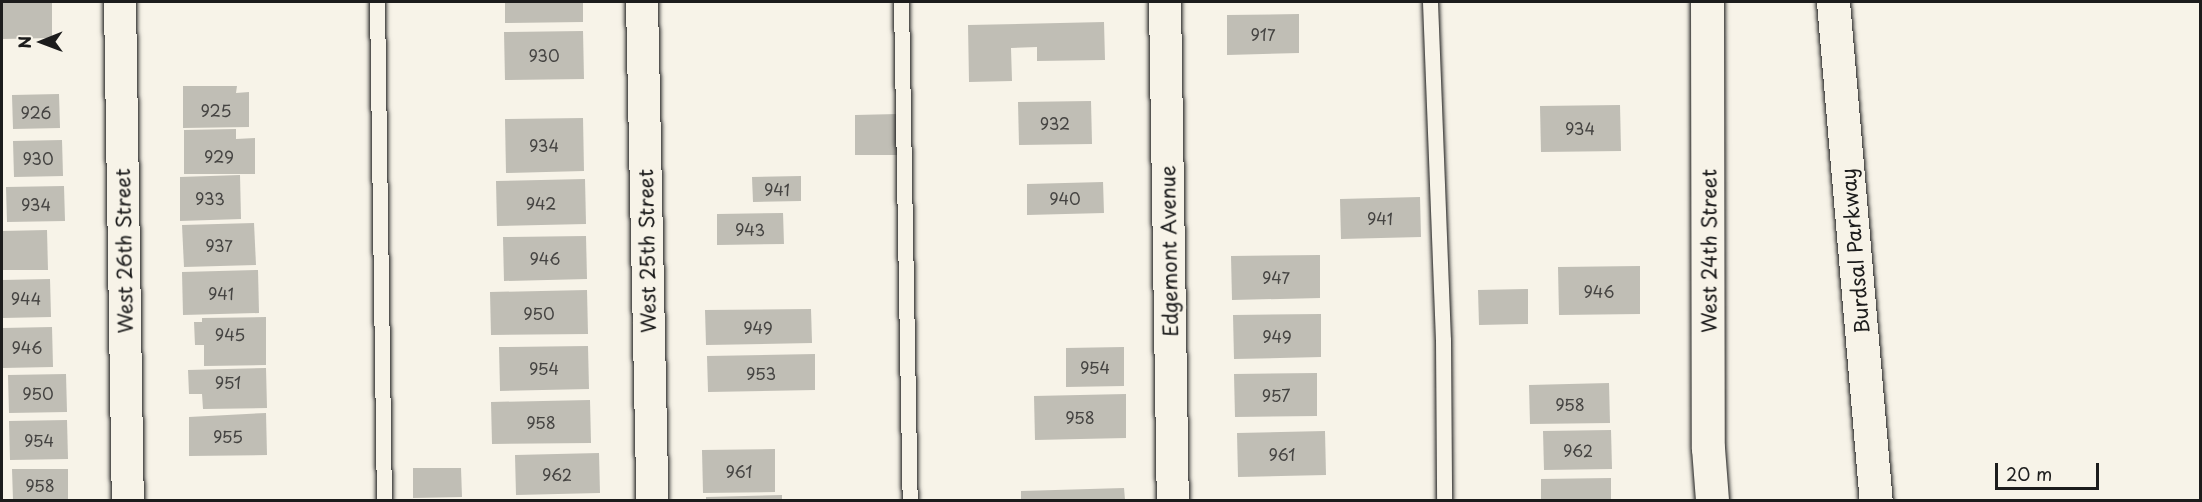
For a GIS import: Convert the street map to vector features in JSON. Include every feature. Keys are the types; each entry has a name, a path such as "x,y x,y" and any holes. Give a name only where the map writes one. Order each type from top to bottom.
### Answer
{"street":[{"name":"West 26th Street","path":"120,2 128,501"},
{"name":"West 25th Street","path":"642,2 652,501"},
{"name":"Edgemont Avenue","path":"1165,2 1173,501"},
{"name":"West 24th Street","path":"1707,2 1708,448 1712,501"},
{"name":"Burdsal Parkway","path":"1833,2 1876,501"}],"lane":[{"path":"377,2 384,501"},
{"path":"902,2 910,501"},
{"path":"1430,2 1443,340 1444,501"}],"building":[{"path":"2,2 52,2 52,38 2,39"},
{"path":"505,2 583,2 583,22 505,23"},
{"path":"1299,14 1299,53 1227,55 1227,15"},
{"path":"1104,22 1105,60 1037,61 1037,47 1011,48 1012,81 969,82 968,25"},
{"path":"583,31 584,79 505,80 504,32"},
{"path":"183,86 237,86 236,93 249,92 249,127 183,128"},
{"path":"59,94 60,128 13,129 12,95"},
{"path":"1091,101 1092,144 1019,145 1018,102"},
{"path":"1620,105 1621,151 1541,152 1540,106"},
{"path":"897,114 897,155 855,155 855,115"},
{"path":"583,118 584,171 506,173 505,119"},
{"path":"236,129 236,139 255,138 255,174 184,174 184,130"},
{"path":"62,140 63,176 14,177 13,141"},
{"path":"240,175 241,219 180,221 180,177"},
{"path":"801,176 801,201 753,202 752,177"},
{"path":"585,179 586,224 497,226 496,181"},
{"path":"1103,182 1104,213 1027,215 1027,184"},
{"path":"64,186 65,221 7,222 6,187"},
{"path":"1420,197 1421,237 1341,239 1340,199"},
{"path":"783,213 784,244 717,245 717,214"},
{"path":"254,223 256,265 184,267 182,225"},
{"path":"47,230 48,270 2,270 2,231"},
{"path":"586,236 587,279 504,281 503,237"},
{"path":"1320,255 1320,298 1232,300 1231,256"},
{"path":"1640,266 1640,314 1559,315 1558,267"},
{"path":"258,270 259,313 183,315 182,272"},
{"path":"50,279 51,317 2,318 2,280"},
{"path":"1528,289 1528,324 1479,325 1478,290"},
{"path":"587,290 588,334 491,335 490,292"},
{"path":"811,309 812,343 706,345 705,310"},
{"path":"1321,314 1321,357 1234,359 1233,315"},
{"path":"266,317 266,365 204,366 204,345 195,345 194,322 202,322 202,318"},
{"path":"52,327 53,367 2,368 2,328"},
{"path":"588,346 589,389 500,391 499,347"},
{"path":"1124,347 1124,386 1066,387 1066,348"},
{"path":"815,354 815,390 708,392 707,356"},
{"path":"266,368 267,408 203,409 202,394 189,394 188,370"},
{"path":"1317,373 1317,416 1235,417 1234,374"},
{"path":"66,374 67,412 9,413 8,375"},
{"path":"1609,383 1610,423 1530,424 1529,385"},
{"path":"1126,394 1126,438 1035,440 1034,396"},
{"path":"590,400 591,443 492,444 491,402"},
{"path":"266,413 267,455 189,456 189,417"},
{"path":"67,420 68,459 10,460 9,421"},
{"path":"1611,430 1612,469 1544,470 1543,431"},
{"path":"1325,431 1326,475 1238,477 1237,433"},
{"path":"775,449 775,492 703,493 702,450"},
{"path":"599,453 600,493 516,495 515,455"},
{"path":"413,468 461,468 462,497 413,498"},
{"path":"12,469 68,469 68,500 13,500"},
{"path":"1611,478 1611,500 1541,500 1541,479"},
{"path":"1124,488 1125,500 1021,500 1021,491"},
{"path":"782,495 782,500 706,500 706,497"}]}
